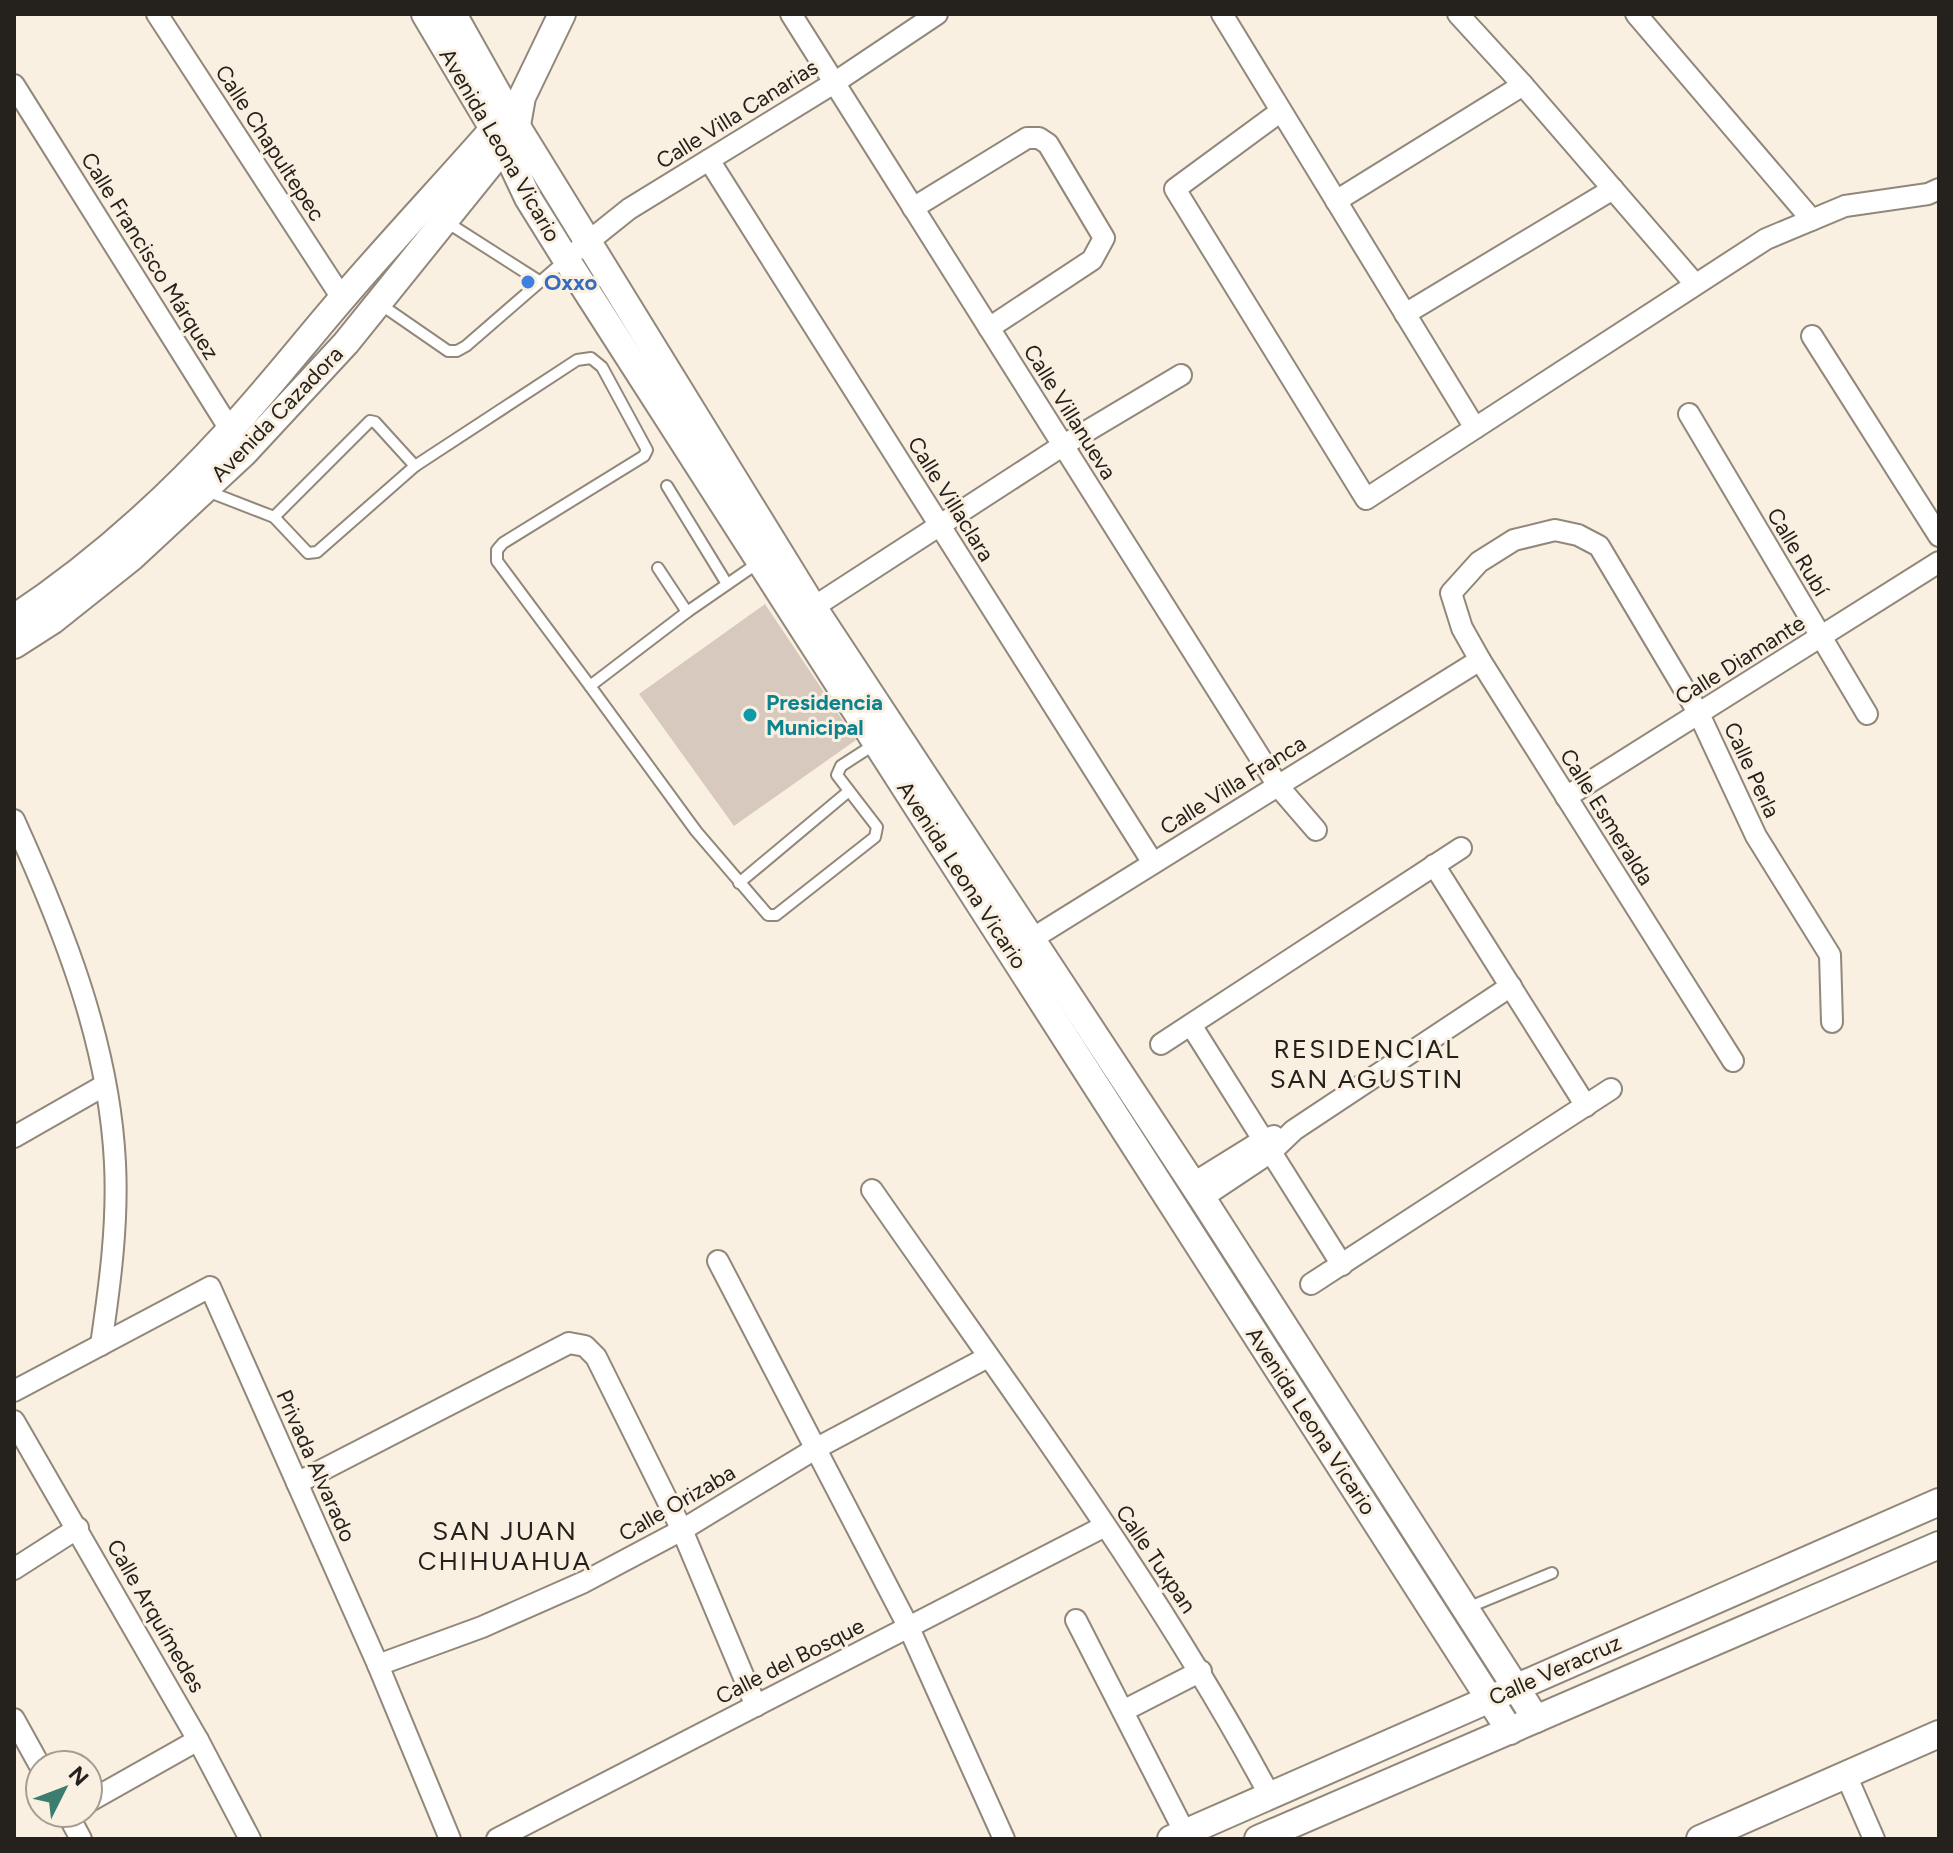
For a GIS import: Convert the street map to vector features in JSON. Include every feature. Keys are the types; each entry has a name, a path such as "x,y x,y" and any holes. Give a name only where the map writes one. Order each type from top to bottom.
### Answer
{"street":[{"name":"Calle Chapultepec","path":"157,14 342,298"},
{"name":"Avenida Leona Vicario","path":"425,14 509,122 589,242 877,743 1197,1191 1536,1719"},
{"name":"Avenida Leona Vicario","path":"453,14 509,122 528,198 760,562 805,613 1022,945 1510,1731"},
{"name":"Avenida Cazadora","path":"14,645 53,620 132,557 195,482 230,430 342,298 470,170 509,122 562,14"},
{"name":"Calle Villanueva","path":"791,14 1278,786 1316,830"},
{"name":"Calle Villa Canarias","path":"566,259 629,209 834,83 937,14"},
{"path":"1222,14 1475,428"},
{"path":"1458,14 1695,284"},
{"path":"1636,14 1812,220"},
{"name":"Calle Francisco Márquez","path":"14,85 244,453"},
{"path":"1336,201 1523,85"},
{"path":"1281,111 1175,189 1366,499 1766,239 1845,206 1928,194 1939,189"},
{"path":"913,208 1027,138 1039,138 1048,144 1104,238 1092,260 989,328"},
{"name":"Calle Villaclara","path":"709,160 1153,863"},
{"name":"Avenida Cazadora","path":"14,618 46,597 195,482 244,453 346,343 443,220 470,170"},
{"path":"1405,314 1613,189"},
{"path":"1812,336 1939,536"},
{"path":"805,613 1062,446 1181,375"},
{"name":"Calle Rubí","path":"1689,414 1867,714"},
{"name":"Calle Perla","path":"1451,593 1479,562 1514,540 1555,530 1578,535 1599,546 1699,714 1756,836 1830,955 1832,1022"},
{"name":"Calle Diamante","path":"1566,797 1939,562"},
{"name":"Calle Esmeralda","path":"1451,593 1462,628 1480,660 1733,1061"},
{"name":"Calle Villa Franca","path":"1022,945 1480,660"},
{"path":"14,820 80,981 105,1085 115,1161 114,1254 101,1345 14,1391"},
{"path":"1161,1044 1461,848"},
{"path":"1434,865 1586,1106"},
{"path":"1197,1191 1511,986"},
{"path":"1191,1025 1342,1265"},
{"path":"14,1137 105,1085"},
{"path":"1311,1284 1611,1089"},
{"name":"Calle Tuxpan","path":"872,1190 1105,1526 1201,1671 1270,1796"},
{"path":"718,1261 909,1628 1004,1839"},
{"name":"Privada Alvarado","path":"101,1345 210,1287 378,1665 450,1839"},
{"path":"297,1483 569,1343 585,1346 596,1357 682,1530 756,1706"},
{"name":"Calle Orizaba","path":"378,1665 482,1627 555,1595 682,1530 815,1449 988,1357"},
{"name":"Calle Arquímedes","path":"14,1421 198,1740 250,1839"},
{"name":"Calle Veracruz","path":"1178,1836 1939,1502"},
{"name":"Calle del Bosque","path":"497,1839 1105,1526"},
{"path":"14,1569 78,1528"},
{"name":"Calle Veracruz","path":"1258,1839 1939,1545"},
{"path":"1076,1620 1123,1711 1178,1836"},
{"path":"1123,1711 1201,1671"},
{"path":"14,1719 31,1749"},
{"path":"1700,1839 1939,1734"},
{"path":"104,1793 198,1740"},
{"path":"1846,1775 1874,1839"},
{"path":"1310,1777 1326,1810"}],"lane":[{"path":"443,220 539,281"},
{"path":"378,302 448,351 457,351 566,259"},
{"path":"195,482 274,517 308,553 317,552 415,466 577,360 591,358 602,367 645,441 647,450 644,456 503,543 497,550 497,561 696,831 768,915 776,915 875,837 877,827 837,775 838,770 877,743"},
{"path":"274,517 370,421 375,422 415,466"},
{"path":"667,486 727,584"},
{"path":"590,686 687,612 760,562"},
{"path":"658,568 687,612"},
{"path":"739,883 849,791"},
{"path":"1465,1609 1552,1573"}],"building":[{"name":"Presidencia Municipal","path":"765,604 856,740 734,826 639,694"}],"place":[{"name":"Oxxo","path":"528,282"},
{"name":"Presidencia Municipal","path":"750,715"}],"district":[{"name":"RESIDENCIAL SAN AGUSTIN","path":"1367,1064"},
{"name":"SAN JUAN CHIHUAHUA","path":"505,1546"}]}
